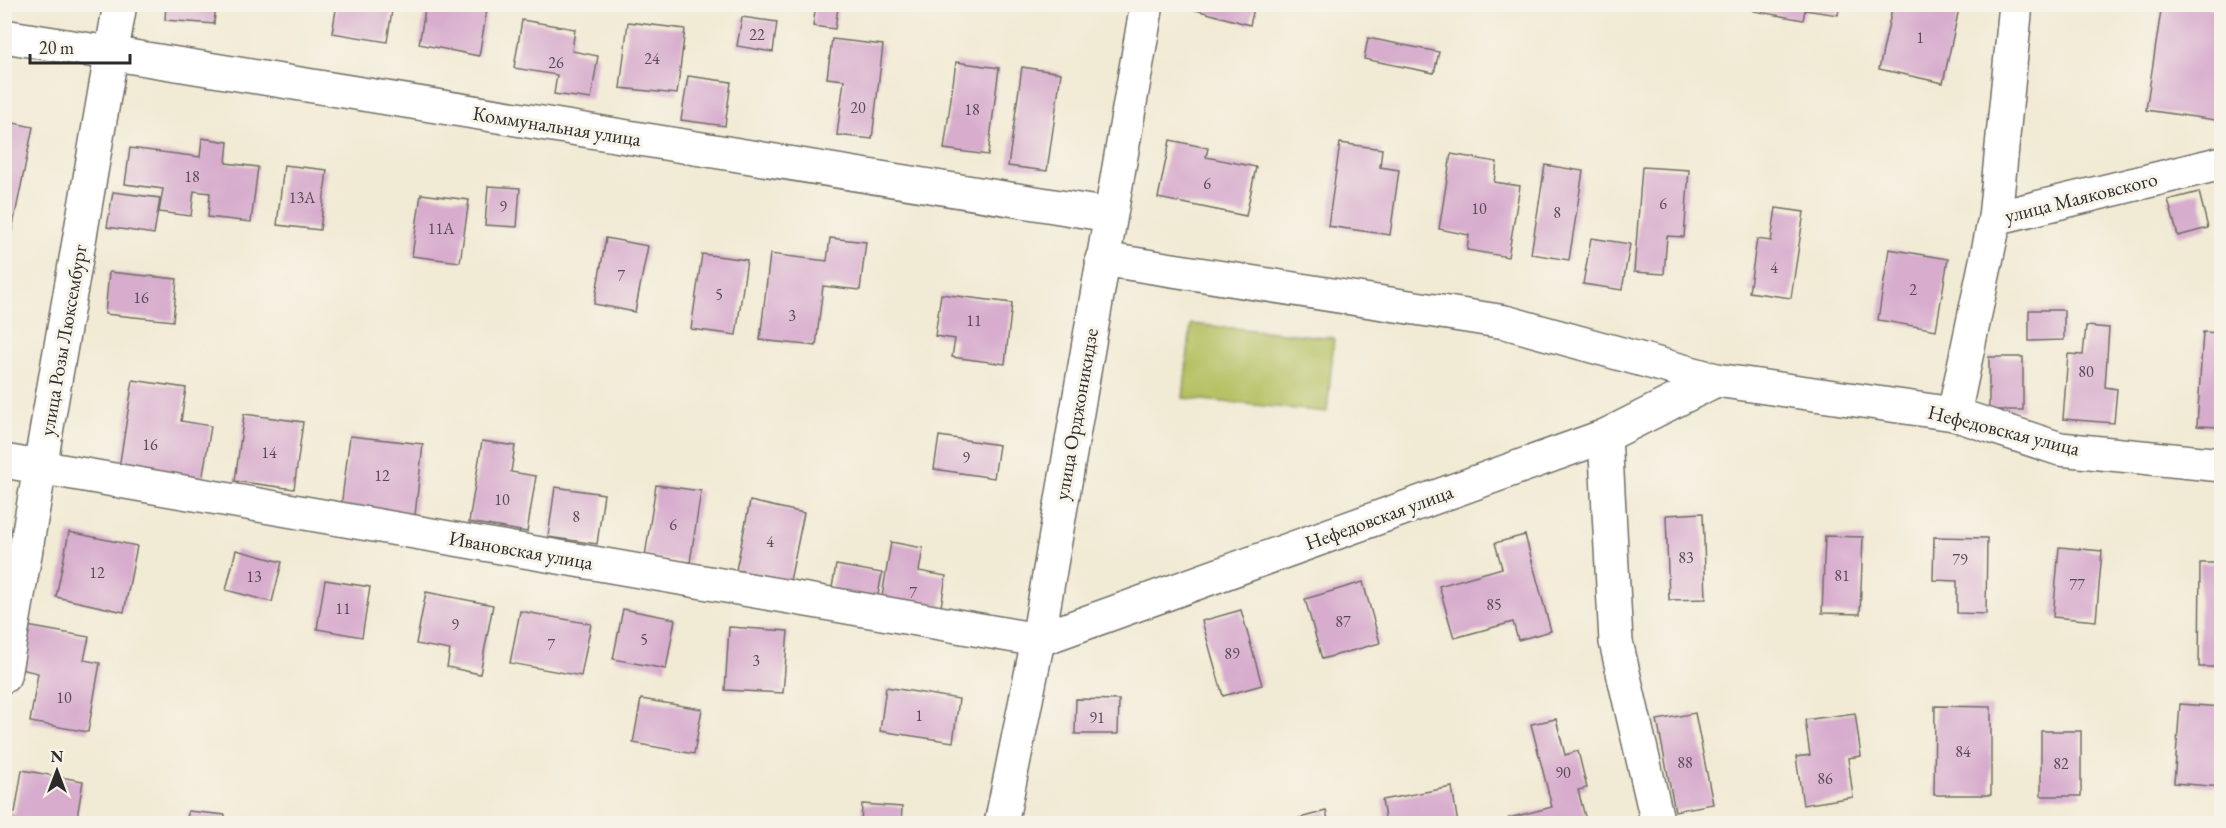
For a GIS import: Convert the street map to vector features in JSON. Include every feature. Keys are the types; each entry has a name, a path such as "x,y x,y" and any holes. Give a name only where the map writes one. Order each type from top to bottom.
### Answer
{"street":[{"name":"улица Розы Люксембург","path":"4,676 120,4"},
{"name":"улица Орджоникидзе","path":"1000,824 1038,640 1109,214 1147,4"},
{"path":"1995,218 2016,4"},
{"name":"Коммунальная улица","path":"4,36 1109,214"},
{"name":"улица Маяковского","path":"1954,414 1995,218 2222,163"},
{"name":"Нефедовская улица","path":"1102,259 1505,322 1716,380 1954,414 2060,449 2222,465"},
{"name":"Нефедовская улица","path":"1038,640 1605,436 1716,380"},
{"path":"1605,436 1616,642 1658,824"},
{"name":"Ивановская улица","path":"4,461 1038,640"}],"green space":[{"path":"1191,324 1334,338 1327,412 1183,398"}],"building":[{"path":"166,4 216,4 214,24 165,20"},
{"path":"337,4 393,4 387,42 332,33"},
{"path":"426,4 488,4 479,56 419,44"},
{"path":"816,4 838,7 835,29 813,26"},
{"path":"1185,4 1255,4 1250,25 1185,7"},
{"path":"1755,4 1840,4 1838,15 1805,10 1803,20 1754,11"},
{"path":"1893,4 1960,4 1943,83 1879,69"},
{"path":"2162,4 2191,4 2222,9 2222,121 2146,110"},
{"path":"742,17 777,22 773,52 737,46"},
{"path":"522,20 575,29 572,51 598,56 591,99 554,94 557,75 514,68"},
{"path":"628,22 685,29 677,94 620,88"},
{"path":"1368,38 1439,52 1434,73 1364,59"},
{"path":"832,39 883,45 872,139 837,135 844,80 827,78"},
{"path":"956,62 999,68 988,155 944,149"},
{"path":"1022,67 1061,73 1047,171 1008,166"},
{"path":"688,76 731,82 725,126 681,120"},
{"path":"4,121 33,127 10,240 4,239"},
{"path":"202,138 228,142 226,163 258,167 251,222 208,217 210,193 194,191 191,216 159,212 163,189 125,184 130,148 200,157"},
{"path":"1170,140 1208,148 1206,157 1256,167 1246,216 1158,198"},
{"path":"1340,143 1382,149 1380,167 1399,170 1390,235 1328,226"},
{"path":"1451,154 1497,162 1494,182 1520,186 1508,257 1467,250 1469,235 1439,229"},
{"path":"284,165 327,170 320,230 277,225"},
{"path":"1545,165 1583,171 1569,260 1531,254"},
{"path":"1642,167 1689,170 1684,237 1667,236 1664,274 1634,272"},
{"path":"488,186 520,188 517,227 485,225"},
{"path":"113,192 160,198 154,234 107,227"},
{"path":"2199,192 2208,228 2178,236 2168,200"},
{"path":"421,194 469,200 460,262 412,256"},
{"path":"1776,208 1804,212 1791,298 1749,292 1757,239 1771,241"},
{"path":"606,238 648,246 635,312 594,304"},
{"path":"830,238 866,242 860,290 823,286 816,346 760,340 770,254 827,261"},
{"path":"1591,238 1630,244 1622,290 1583,284"},
{"path":"1889,249 1948,259 1936,330 1878,320"},
{"path":"702,254 747,260 736,335 691,329"},
{"path":"109,272 177,279 173,321 105,314"},
{"path":"941,294 1012,303 1005,364 952,357 955,339 935,336"},
{"path":"2029,310 2064,310 2064,340 2029,341"},
{"path":"2086,326 2109,328 2105,387 2117,389 2114,423 2063,419 2068,354 2083,355"},
{"path":"2203,332 2222,333 2222,427 2197,426"},
{"path":"1989,357 2023,357 2023,410 1989,410"},
{"path":"133,380 186,388 181,421 211,426 202,481 119,468"},
{"path":"244,414 303,422 294,489 235,481"},
{"path":"350,436 423,444 415,515 341,507"},
{"path":"939,436 999,445 994,478 934,469"},
{"path":"482,441 515,446 511,472 536,476 527,532 469,522"},
{"path":"656,485 701,491 690,563 645,556"},
{"path":"555,487 604,494 597,544 548,537"},
{"path":"750,501 804,513 790,581 736,570"},
{"path":"1703,513 1706,599 1669,600 1666,515"},
{"path":"69,532 137,546 124,612 56,597"},
{"path":"1525,535 1551,631 1518,640 1513,622 1454,638 1439,586 1502,568 1495,543"},
{"path":"1825,536 1863,537 1860,614 1822,613"},
{"path":"1934,537 1987,538 1986,614 1957,613 1957,581 1933,580"},
{"path":"891,542 923,548 919,571 946,576 939,619 880,609"},
{"path":"2059,547 2102,551 2096,621 2053,617"},
{"path":"236,550 282,562 272,602 226,590"},
{"path":"2200,563 2222,563 2222,667 2199,667"},
{"path":"836,565 882,573 877,601 831,593"},
{"path":"325,580 370,587 362,637 317,629"},
{"path":"1363,582 1380,643 1322,659 1305,599"},
{"path":"426,592 493,605 480,674 447,667 450,650 416,644"},
{"path":"623,609 675,619 666,669 613,659"},
{"path":"1241,610 1262,685 1223,696 1202,621"},
{"path":"520,611 591,624 581,676 510,663"},
{"path":"27,626 89,637 84,660 100,663 88,732 30,722 38,673 20,669"},
{"path":"729,627 788,631 783,693 725,690"},
{"path":"886,687 959,699 953,742 880,731"},
{"path":"641,699 702,709 694,754 633,743"},
{"path":"1076,699 1119,700 1118,734 1075,734"},
{"path":"2180,704 2222,707 2222,787 2174,783"},
{"path":"1935,706 1991,707 1991,795 1934,795"},
{"path":"1695,713 1713,804 1675,811 1657,720"},
{"path":"1855,713 1861,756 1848,758 1853,797 1803,805 1796,757 1810,755 1805,720"},
{"path":"1556,719 1565,755 1578,751 1587,788 1578,790 1587,824 1511,824 1509,818 1552,807 1531,724"},
{"path":"2041,731 2081,731 2081,796 2041,796"},
{"path":"22,770 83,781 76,824 4,824 4,811 15,813"},
{"path":"1452,787 1458,824 1386,824 1382,800"},
{"path":"862,804 902,807 901,824 861,824"},
{"path":"188,811 225,815 224,824 187,824"},
{"path":"1326,811 1329,824 1281,824 1281,823"}]}
